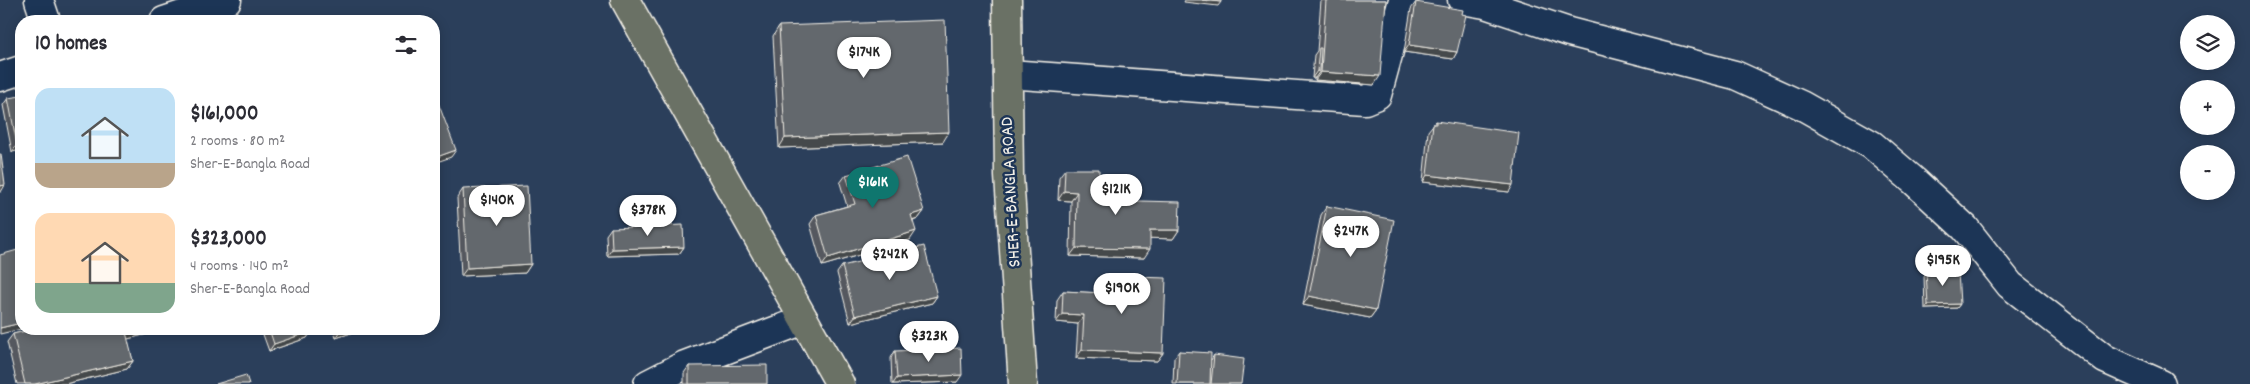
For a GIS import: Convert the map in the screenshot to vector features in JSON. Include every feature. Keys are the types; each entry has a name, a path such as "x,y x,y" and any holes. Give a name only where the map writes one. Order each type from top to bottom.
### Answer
{"highway":[{"path":"625,0 840,384"},
{"name":"SHER-E-BANGLA ROAD","path":"1007,0 1009,176 1023,384"}],"street":[{"path":"39,0 44,15"},
{"path":"182,15 227,0"},
{"path":"1008,74 1365,100 1377,95 1403,0"},
{"path":"1462,0 1485,4 1604,42 1736,75 1801,104 1872,145 1965,228 2010,285 2090,348 2105,359 2161,384"},
{"path":"0,77 15,72"},
{"path":"648,384 685,366 804,320"}],"building":[{"path":"1202,0 1221,0 1221,2"},
{"path":"1326,0 1386,0 1380,76 1321,72"},
{"path":"1416,2 1463,10 1462,14 1466,15 1457,52 1409,45"},
{"path":"945,20 949,132 785,138 779,26"},
{"path":"1319,48 1321,48 1320,71 1317,71"},
{"path":"15,97 15,135 8,98"},
{"path":"440,108 456,150 440,156"},
{"path":"1436,121 1519,133 1513,185 1427,175 1433,124 1436,124"},
{"path":"0,154 5,185 0,186"},
{"path":"907,157 924,211 911,215 916,231 828,258 816,215 855,204 846,175"},
{"path":"1065,169 1099,169 1099,200 1180,202 1179,230 1150,230 1150,249 1076,248 1077,192 1064,191"},
{"path":"527,186 531,264 467,268 463,189"},
{"path":"1327,206 1394,220 1376,310 1309,296"},
{"path":"683,225 684,247 612,249 611,228"},
{"path":"924,246 937,296 855,316 842,266"},
{"path":"15,251 15,324 0,328 0,255"},
{"path":"1933,269 1958,271 1960,304 1928,305 1926,272 1933,272"},
{"path":"1106,276 1166,278 1163,353 1082,350 1084,315 1062,314 1063,291 1105,293"},
{"path":"13,334 127,335 133,361 35,384 25,384"},
{"path":"271,335 300,335 274,344"},
{"path":"961,348 962,375 897,378 895,351"},
{"path":"1179,351 1211,353 1210,384 1177,384"},
{"path":"1214,355 1244,359 1241,384 1211,384"},
{"path":"767,365 767,384 689,384 689,366"},
{"path":"246,375 249,384 216,384"}]}
